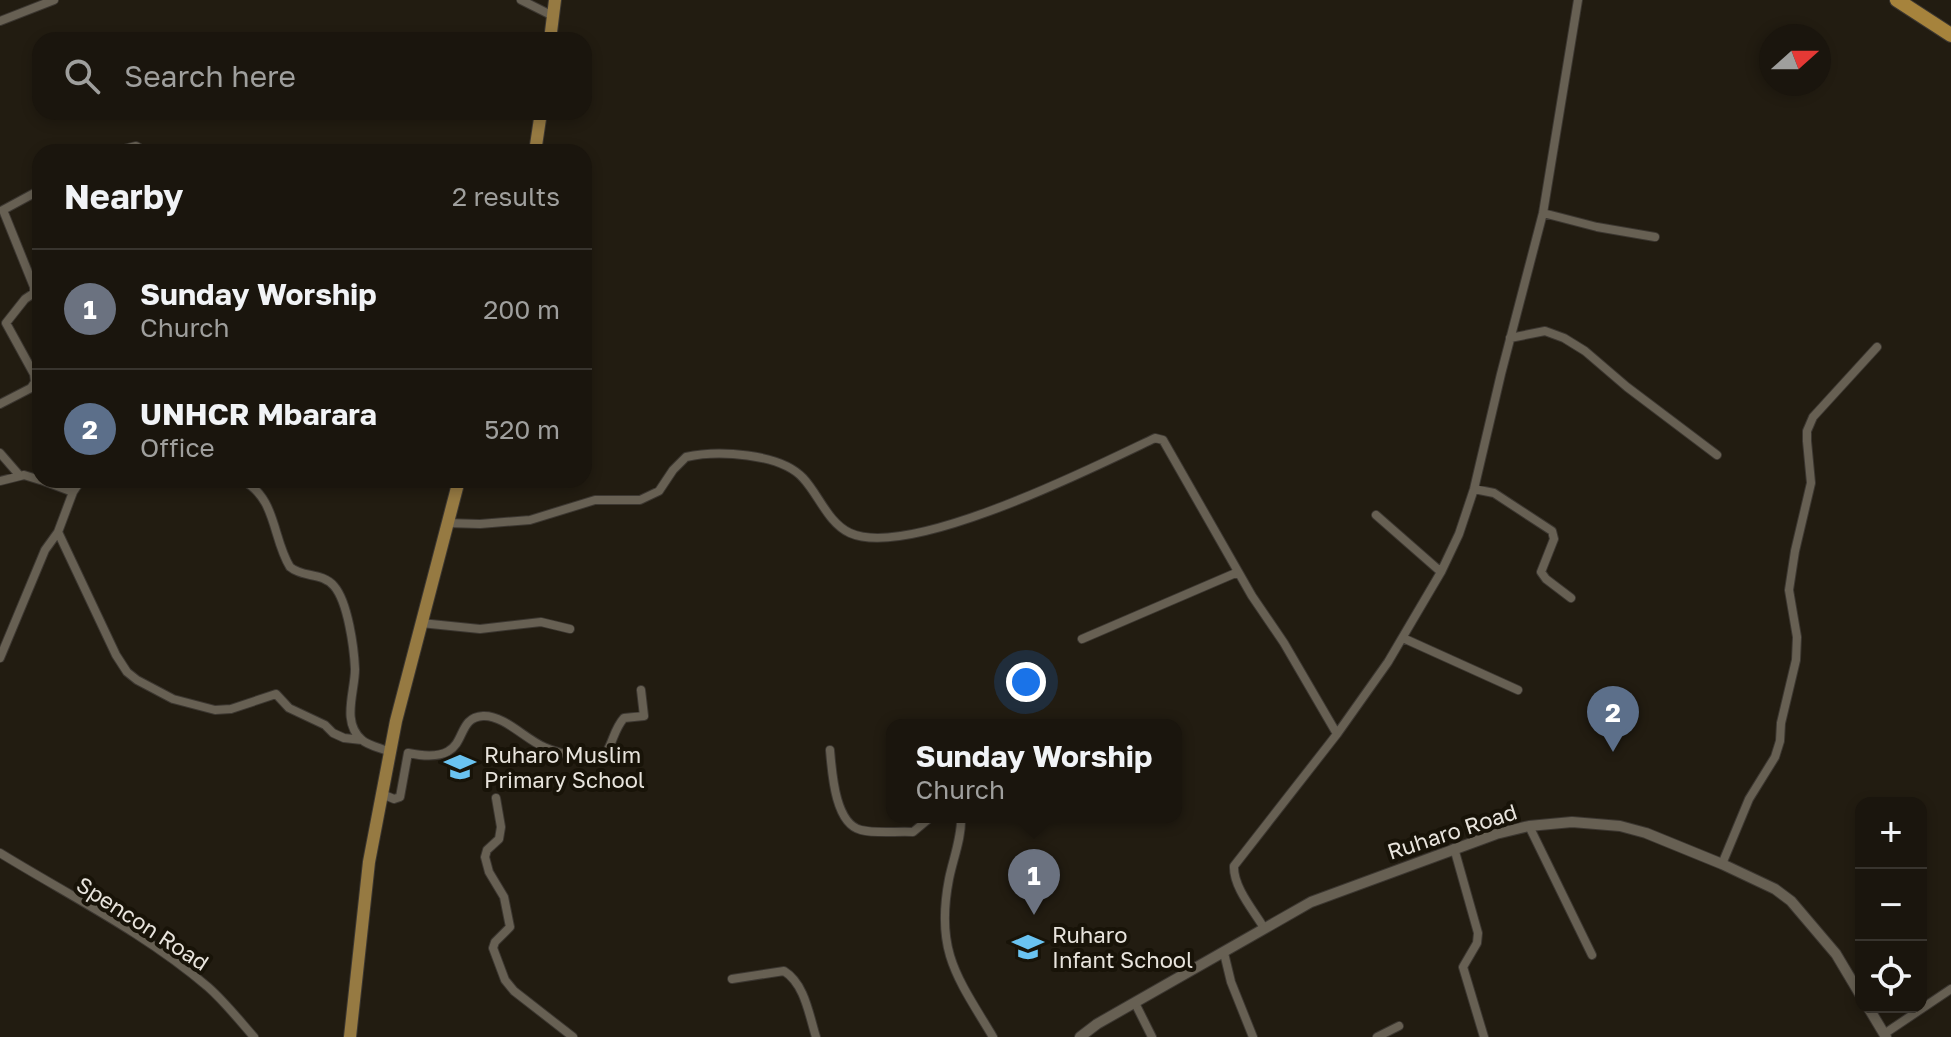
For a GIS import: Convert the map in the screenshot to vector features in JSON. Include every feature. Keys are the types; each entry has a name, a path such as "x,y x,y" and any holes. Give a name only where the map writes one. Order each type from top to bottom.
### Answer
{"highway":[{"path":"1897,0 1951,35"},
{"path":"1912,0 1951,25"}],"main road":[{"path":"551,32 555,0"},
{"path":"536,144 540,120"},
{"path":"350,1037 369,862 390,752 457,488"}],"street":[{"path":"0,21 54,0"},
{"path":"521,0 553,16"},
{"path":"1264,928 1233,875 1234,866 1337,734 1403,638 1459,534 1474,489 1543,213 1578,0"},
{"path":"32,194 3,210 32,282"},
{"path":"1543,213 1655,237"},
{"path":"32,294 6,323 32,370"},
{"path":"1510,338 1537,331 1552,332 1564,338 1585,351 1717,455"},
{"path":"1722,864 1749,799 1777,750 1796,660 1796,630 1789,590 1811,483 1807,431 1813,417 1877,347"},
{"path":"0,404 32,386"},
{"path":"447,523 530,520 595,500 640,500 659,491 686,457 738,455 785,465 802,477 826,510 851,534 865,538 889,537 962,522 1041,492 1158,438 1166,443 1238,572 1337,734"},
{"path":"0,453 20,476"},
{"path":"0,481 20,476 32,478"},
{"path":"62,488 73,492"},
{"path":"0,658 45,550 58,532 76,488"},
{"path":"254,488 265,501 290,567 295,571 324,577 342,599 355,670 349,710 352,725 362,740"},
{"path":"1474,489 1494,493 1552,531 1554,539 1541,572 1571,598"},
{"path":"1376,515 1441,572"},
{"path":"58,532 116,655 127,672 137,680 173,699 215,710 231,709 276,694 289,708 325,725 333,733 362,740 390,752"},
{"path":"1082,639 1238,572"},
{"path":"421,623 480,629 541,622 570,629"},
{"path":"1403,638 1518,690"},
{"path":"382,794 394,799 400,797 408,753 445,754 454,749 470,720 479,717 497,719 543,747 599,761 607,754 618,724 624,718 644,716 641,690"},
{"path":"830,750 839,803 847,823 857,830 913,832 924,823"},
{"path":"496,798 501,827 499,839 487,850 485,857 489,872 504,897 510,927 493,948 505,980 514,991 573,1037"},
{"name":"Ruharo Road","path":"1080,1037 1311,902 1454,848 1529,826 1572,822 1620,826 1646,833 1758,880 1791,901 1836,954 1855,986"},
{"path":"960,823 943,914 944,934 948,953 966,992 993,1037"},
{"path":"1529,826 1592,955"},
{"path":"1454,848 1477,924 1477,943 1463,967 1484,1037"},
{"name":"Spencon Road","path":"0,853 127,928 190,973 254,1037"},
{"path":"1224,953 1231,982 1253,1037"},
{"path":"732,979 784,971 792,976 816,1037"},
{"path":"1872,1013 1885,1036 1951,989"},
{"path":"1135,1003 1152,1037"},
{"path":"1377,1037 1399,1026"}],"place":[{"name":"UNHCR Mbarara","path":"1613,752"},
{"name":"Ruharo Muslim Primary School","path":"460,767"},
{"name":"Sunday Worship","path":"1034,915"},
{"name":"Ruharo Infant School","path":"1028,947"}]}
